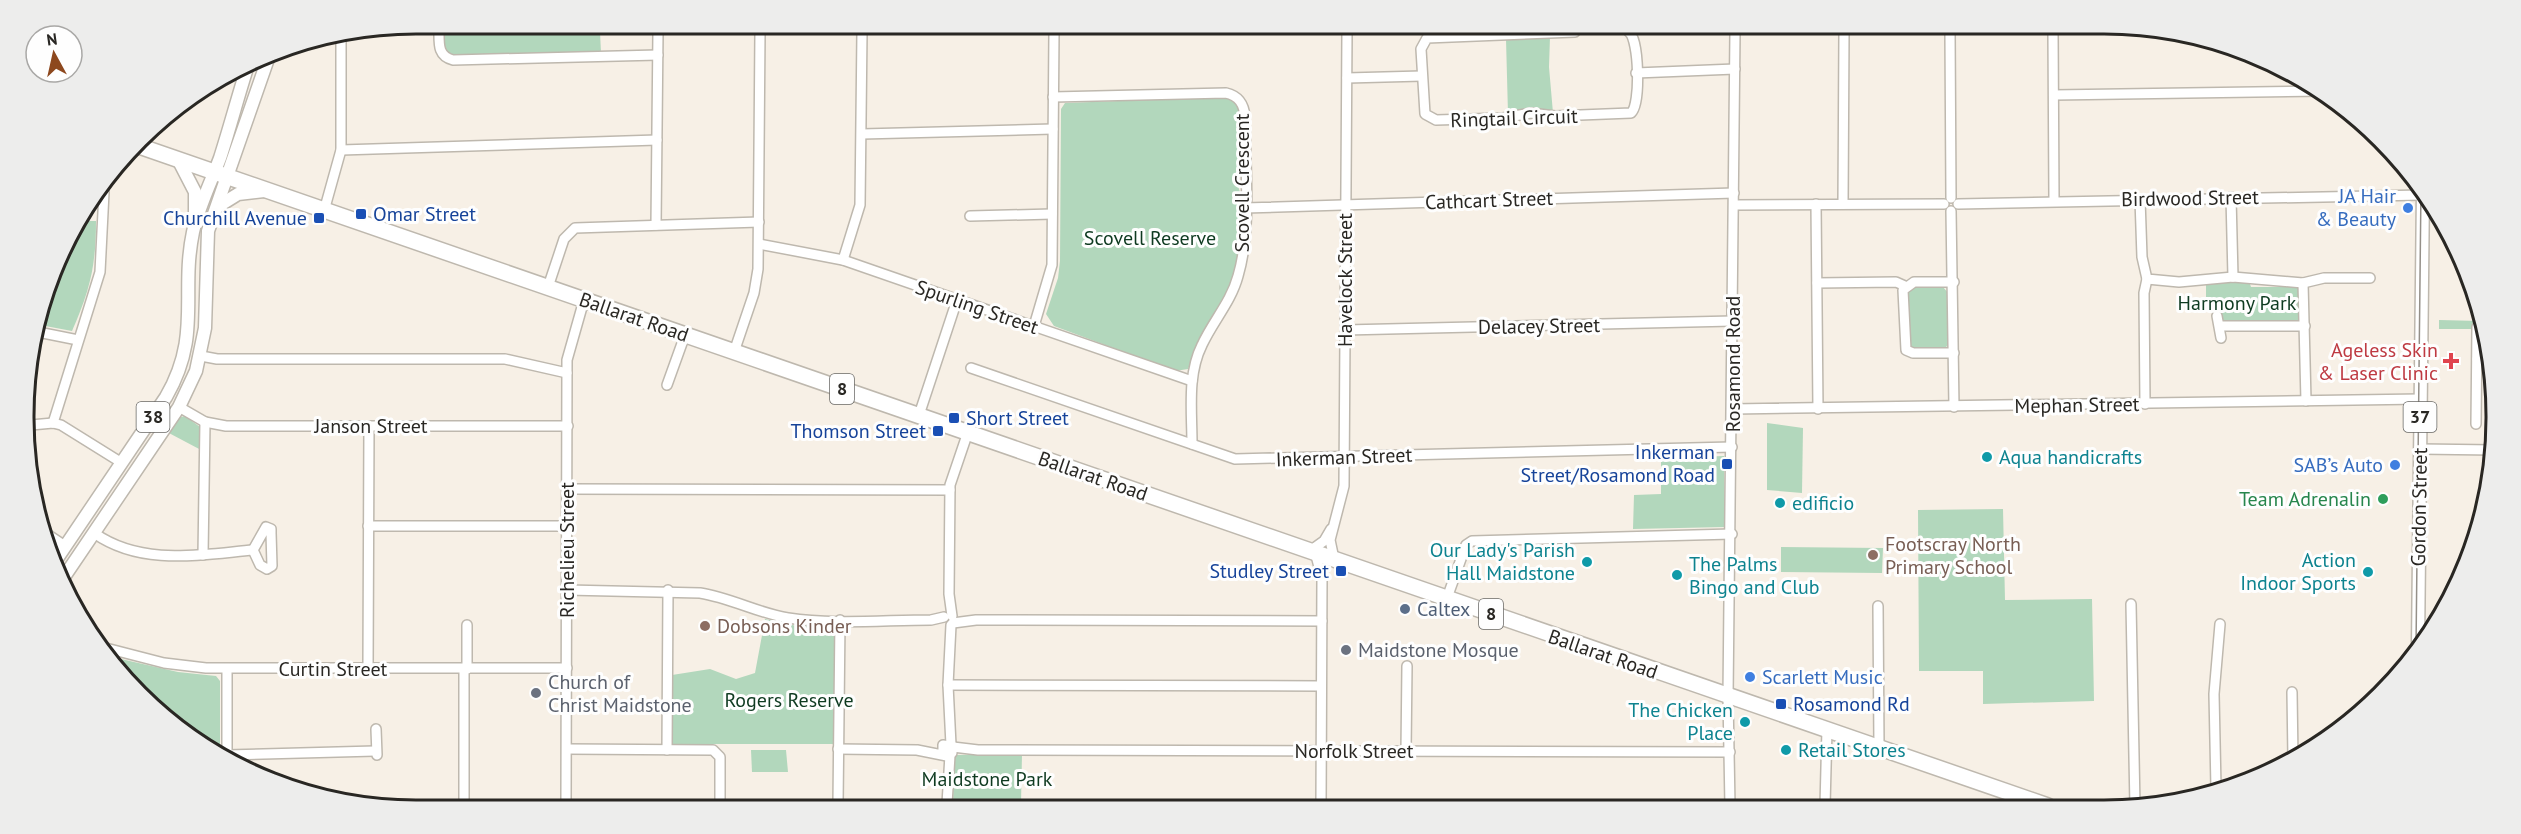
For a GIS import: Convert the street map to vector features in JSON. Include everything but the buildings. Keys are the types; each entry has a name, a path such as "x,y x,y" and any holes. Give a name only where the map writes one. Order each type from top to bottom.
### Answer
{"highway":[{"name":"Ballarat Road","path":"145,149 180,163 268,190 2026,800"}],"main road":[{"name":"38","path":"60,553 166,397 186,351 189,328 189,253 194,228 221,175 264,67"},
{"name":"38","path":"68,572 179,407 201,356 205,328 207,240 245,75"},
{"path":"180,163 195,192 194,228"},
{"path":"215,209 238,194 268,190"},
{"name":"Gordon Street","path":"2418,635 2422,204"},
{"path":"186,351 201,356"},
{"path":"166,397 179,407"},
{"path":"122,463 135,472"},
{"path":"73,535 86,545"}],"street":[{"path":"439,35 440,51 444,57 453,60 658,55"},
{"path":"656,225 658,35"},
{"path":"734,352 754,293 759,244 760,35"},
{"path":"843,260 856,225 860,205 862,35"},
{"path":"1034,326 1051,274 1054,35"},
{"name":"Havelock Street","path":"1312,552 1324,541 1332,527 1343,493 1347,35"},
{"name":"Ringtail Circuit","path":"1479,35 1427,38 1421,49 1425,114 1436,120 1503,118 1532,113 1555,116 1627,114 1636,107 1635,41 1631,35"},
{"name":"Rosamond Road","path":"1730,800 1728,697 1732,534 1735,35"},
{"path":"1843,204 1844,35"},
{"path":"1950,35 1954,407"},
{"path":"2053,35 2054,201"},
{"path":"324,211 341,150 341,42"},
{"path":"1636,73 1735,69"},
{"path":"1347,78 1422,76"},
{"path":"2054,95 2304,91"},
{"name":"Scovell Crescent","path":"1053,98 1220,93 1234,95 1244,110 1244,248 1238,278 1225,308 1201,346 1192,381 1192,444"},
{"path":"862,134 1053,129"},
{"path":"341,150 657,140"},
{"name":"Birdwood Street","path":"1734,205 1951,204 2413,192"},
{"name":"Cathcart Street","path":"1244,208 1734,193"},
{"path":"2230,197 2233,277"},
{"path":"53,423 100,272 104,198"},
{"path":"2140,199 2142,257 2147,279 2145,404"},
{"path":"1816,204 1818,409"},
{"path":"970,216 1052,214"},
{"path":"548,287 564,239 571,231 581,227 759,222"},
{"name":"Spurling Street","path":"759,244 843,260 1192,381"},
{"path":"2147,279 2179,282 2233,277 2303,283 2324,278 2370,278"},
{"path":"1816,283 1896,282 1905,286 1914,282 1954,282"},
{"path":"2303,283 2306,401"},
{"path":"1905,286 1904,343 1906,350 1913,353 1954,353"},
{"name":"Richelieu Street","path":"566,800 567,373 570,345 584,300"},
{"path":"919,415 957,300"},
{"path":"2217,316 2221,326 2221,338"},
{"name":"Delacey Street","path":"1345,330 1733,321"},
{"path":"2221,326 2305,326"},
{"path":"44,333 78,340"},
{"path":"668,385 685,334"},
{"path":"2476,424 2477,334"},
{"path":"201,356 216,359 505,359 567,373"},
{"path":"2477,359 2482,359"},
{"name":"Inkerman Street","path":"972,368 1235,459 1732,447"},
{"name":"Mephan Street","path":"1733,409 2421,399"},
{"name":"Janson Street","path":"179,407 205,423 226,426 568,426"},
{"path":"34,425 53,423 76,432 122,463"},
{"path":"203,555 205,423"},
{"path":"368,669 369,426"},
{"path":"947,800 950,490 968,432"},
{"path":"2420,449 2485,450"},
{"path":"568,489 950,490"},
{"path":"368,526 567,526"},
{"name":"Havelock Street","path":"1332,527 1333,559"},
{"path":"94,533 116,547 137,553 203,555 253,550"},
{"path":"1447,598 1466,545 1472,541 1732,534"},
{"path":"55,539 65,546"},
{"path":"1312,552 1322,578 1321,800"},
{"path":"1322,578 1333,559"},
{"path":"567,590 668,590 711,594 784,617 840,620 1322,621"},
{"path":"667,750 668,590"},
{"path":"2131,604 2135,798"},
{"path":"1878,606 1879,747"},
{"path":"838,800 840,620"},
{"path":"2216,782 2214,698 2220,624"},
{"path":"464,800 467,625"},
{"name":"Curtin Street","path":"114,650 164,663 227,669 567,668"},
{"path":"1406,751 1407,666"},
{"path":"226,748 227,669"},
{"path":"948,685 1321,686"},
{"path":"2292,692 2293,749"},
{"path":"242,757 376,753 376,729"},
{"path":"1826,800 1827,729"},
{"path":"567,749 717,751 720,758 720,800"},
{"name":"Norfolk Street","path":"838,749 1730,752"}],"green space":[{"path":"444,35 600,35 601,53 445,56"},
{"path":"1550,37 1549,67 1553,113 1508,114 1506,39"},
{"name":"Scovell Reserve","path":"1224,97 1236,102 1241,115 1237,183 1240,192 1239,247 1234,275 1226,297 1202,335 1188,369 1175,371 1054,326 1046,314 1058,278 1060,261 1061,109 1065,103"},
{"path":"89,221 96,221 91,278 72,331 46,326 55,294 74,248"},
{"name":"Harmony Park","path":"2234,281 2250,284 2251,287 2282,287 2283,284 2293,284 2299,288 2302,318 2298,322 2223,323 2216,313 2214,303 2206,303 2206,285"},
{"path":"1915,286 1943,287 1949,294 1949,343 1944,350 1914,350 1908,344 1907,293"},
{"path":"2439,320 2474,321 2476,329 2439,329"},
{"path":"185,416 200,427 201,450 167,432 177,418"},
{"path":"1767,423 1803,428 1802,493 1767,490"},
{"path":"1724,456 1725,527 1633,529 1634,495 1661,494 1661,458"},
{"path":"2003,509 2005,600 2092,599 2094,701 1983,704 1983,671 1919,671 1918,510"},
{"path":"1781,547 1883,548 1882,573 1781,572"},
{"name":"Rogers Reserve","path":"765,619 797,626 835,626 834,744 672,744 672,675 710,669 736,679 755,673"},
{"path":"121,659 178,672 216,676 220,681 220,744 165,705"},
{"path":"751,750 786,750 788,772 752,772"},
{"name":"Maidstone Park","path":"1022,754 1021,800 953,800 954,755"}],"tram line":[{"path":"2416,638 2421,202"}],"place":[{"name":"JA Hair & Beauty","path":"2408,208"},
{"name":"Omar Street","path":"361,214"},
{"name":"Churchill Avenue","path":"319,218"},
{"name":"Ageless Skin & Laser Clinic","path":"2451,361"},
{"name":"Short Street","path":"954,418"},
{"name":"Thomson Street","path":"938,431"},
{"name":"Aqua handicrafts","path":"1987,457"},
{"name":"Inkerman Street/Rosamond Road","path":"1727,464"},
{"name":"SAB’s Auto","path":"2395,465"},
{"name":"Team Adrenalin","path":"2383,499"},
{"name":"edificio","path":"1780,503"},
{"name":"Footscray North Primary School","path":"1873,555"},
{"name":"Our Lady's Parish Hall Maidstone","path":"1587,562"},
{"name":"Studley Street","path":"1341,571"},
{"name":"Action Indoor Sports","path":"2368,572"},
{"name":"The Palms Bingo and Club","path":"1677,575"},
{"name":"Caltex","path":"1405,609"},
{"name":"Dobsons Kinder","path":"705,626"},
{"name":"Maidstone Mosque","path":"1346,650"},
{"name":"Scarlett Music","path":"1750,677"},
{"name":"Church of Christ Maidstone","path":"536,693"},
{"name":"Rosamond Rd","path":"1781,704"},
{"name":"The Chicken Place","path":"1745,722"},
{"name":"Retail Stores","path":"1786,750"}]}
